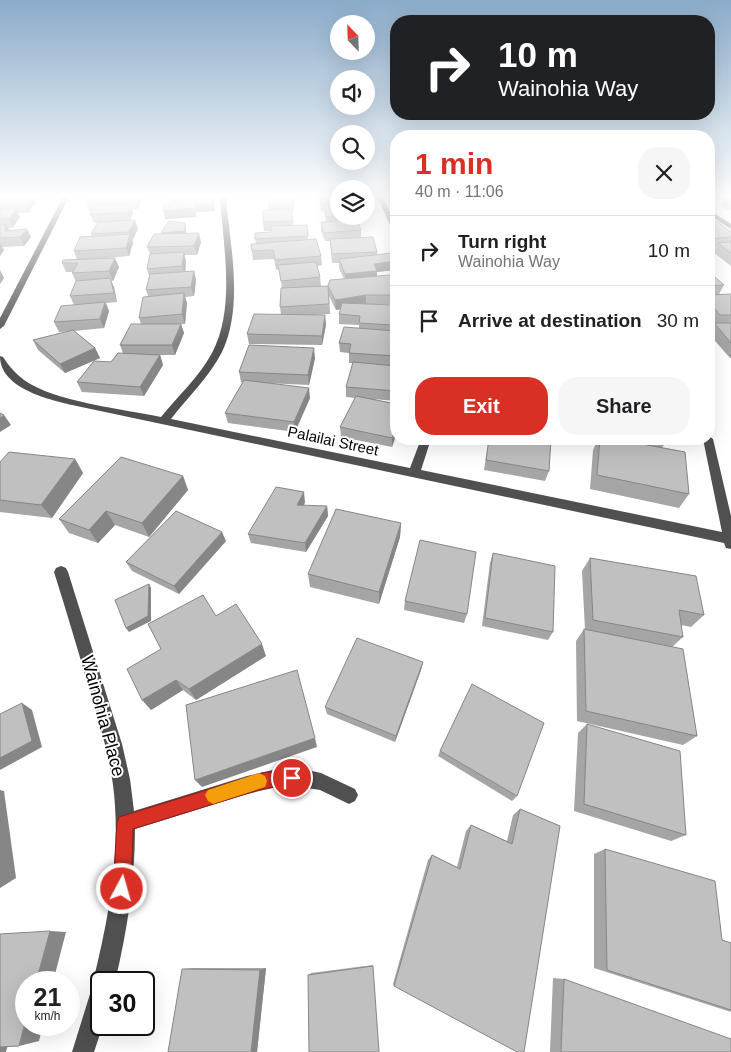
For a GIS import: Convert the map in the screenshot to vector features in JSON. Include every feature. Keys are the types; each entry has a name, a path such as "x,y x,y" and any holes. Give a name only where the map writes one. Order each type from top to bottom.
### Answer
{"street":[{"path":"0,326 41,246"},
{"path":"163,422 208,367 223,336 230,306 227,246"},
{"name":"Palailai Street","path":"0,359 13,376 24,385 53,398 731,541"},
{"path":"414,473 424,445"},
{"path":"709,445 731,541"},
{"name":"Wainohia Place","path":"60,572 114,745 122,781 125,823 124,871 117,926 107,971"},
{"path":"125,823 254,783 277,778 314,780 349,795"},
{"path":"83,1052 90,1029"}],"building":[{"path":"76,246 127,246 126,248 74,251"},
{"path":"147,246 190,246 147,247"},
{"path":"251,246 318,246 321,256 275,260 273,250 252,251"},
{"path":"331,246 375,246 377,252 332,254"},
{"path":"722,246 731,246 731,253"},
{"path":"184,252 182,266 147,269 150,254"},
{"path":"390,253 390,262 374,264 377,271 345,274 339,259"},
{"path":"115,258 109,271 72,273 78,263 62,263 63,260"},
{"path":"316,262 320,277 281,281 278,265"},
{"path":"194,271 191,287 146,290 150,274"},
{"path":"390,275 390,295 366,295 335,300 328,286 330,280"},
{"path":"715,277 724,285 715,286"},
{"path":"110,278 114,293 70,296 76,281"},
{"path":"328,286 329,304 280,307 281,288"},
{"path":"184,293 182,314 139,318 143,297"},
{"path":"731,294 731,315 720,315 715,309 715,295"},
{"path":"105,302 100,319 54,322 61,306"},
{"path":"342,303 390,305 390,325 359,323 360,316 339,314"},
{"path":"254,314 325,315 322,336 247,334"},
{"path":"715,323 731,323 731,343 715,324"},
{"path":"131,324 181,324 172,345 120,345"},
{"path":"344,327 390,331 390,356 349,353 351,344 339,343"},
{"path":"73,330 95,348 60,364 33,340"},
{"path":"249,345 314,348 308,375 239,372"},
{"path":"118,353 160,355 140,387 77,382 94,361 111,362"},
{"path":"353,362 390,365 390,391 346,387"},
{"path":"244,380 309,388 294,422 225,413"},
{"path":"356,396 390,403 390,438 340,427"},
{"path":"488,445 551,445 549,471 486,460"},
{"path":"600,445 647,445 685,452 689,494 597,475"},
{"path":"9,452 75,459 41,505 0,500 0,462"},
{"path":"121,457 183,476 142,523 106,511 89,530 59,519"},
{"path":"276,487 304,492 297,505 327,506 305,543 248,534"},
{"path":"336,509 401,523 379,592 308,574"},
{"path":"176,511 222,532 174,586 126,562"},
{"path":"420,540 476,552 467,614 405,601"},
{"path":"493,553 555,566 553,632 485,618"},
{"path":"590,558 696,576 704,615 679,610 683,637 593,620"},
{"path":"149,584 148,616 126,628 115,600"},
{"path":"203,595 216,616 236,604 262,644 189,689 176,680 142,700 127,669 161,649 148,624"},
{"path":"584,629 683,649 697,736 586,711"},
{"path":"357,638 423,662 396,736 325,707"},
{"path":"297,670 315,738 195,780 186,705"},
{"path":"472,684 544,723 517,796 440,751"},
{"path":"22,703 32,741 0,758 0,714"},
{"path":"587,724 680,751 686,835 584,804"},
{"path":"520,809 560,826 524,1052 517,1052 394,986 432,855 460,869 471,825 512,844"},
{"path":"605,849 715,881 722,940 731,943 731,1010 607,970"},
{"path":"50,931 39,971 15,971 15,1036 22,1036 19,1046 0,1047 0,934"},
{"path":"373,966 379,1052 309,1052 308,975"},
{"path":"182,969 260,970 251,1052 168,1052"},
{"path":"564,979 731,1039 731,1052 561,1052"}],"slow traffic":[{"path":"213,795 259,781"}],"route":[{"path":"122,889 125,823 262,781 292,778"}]}
